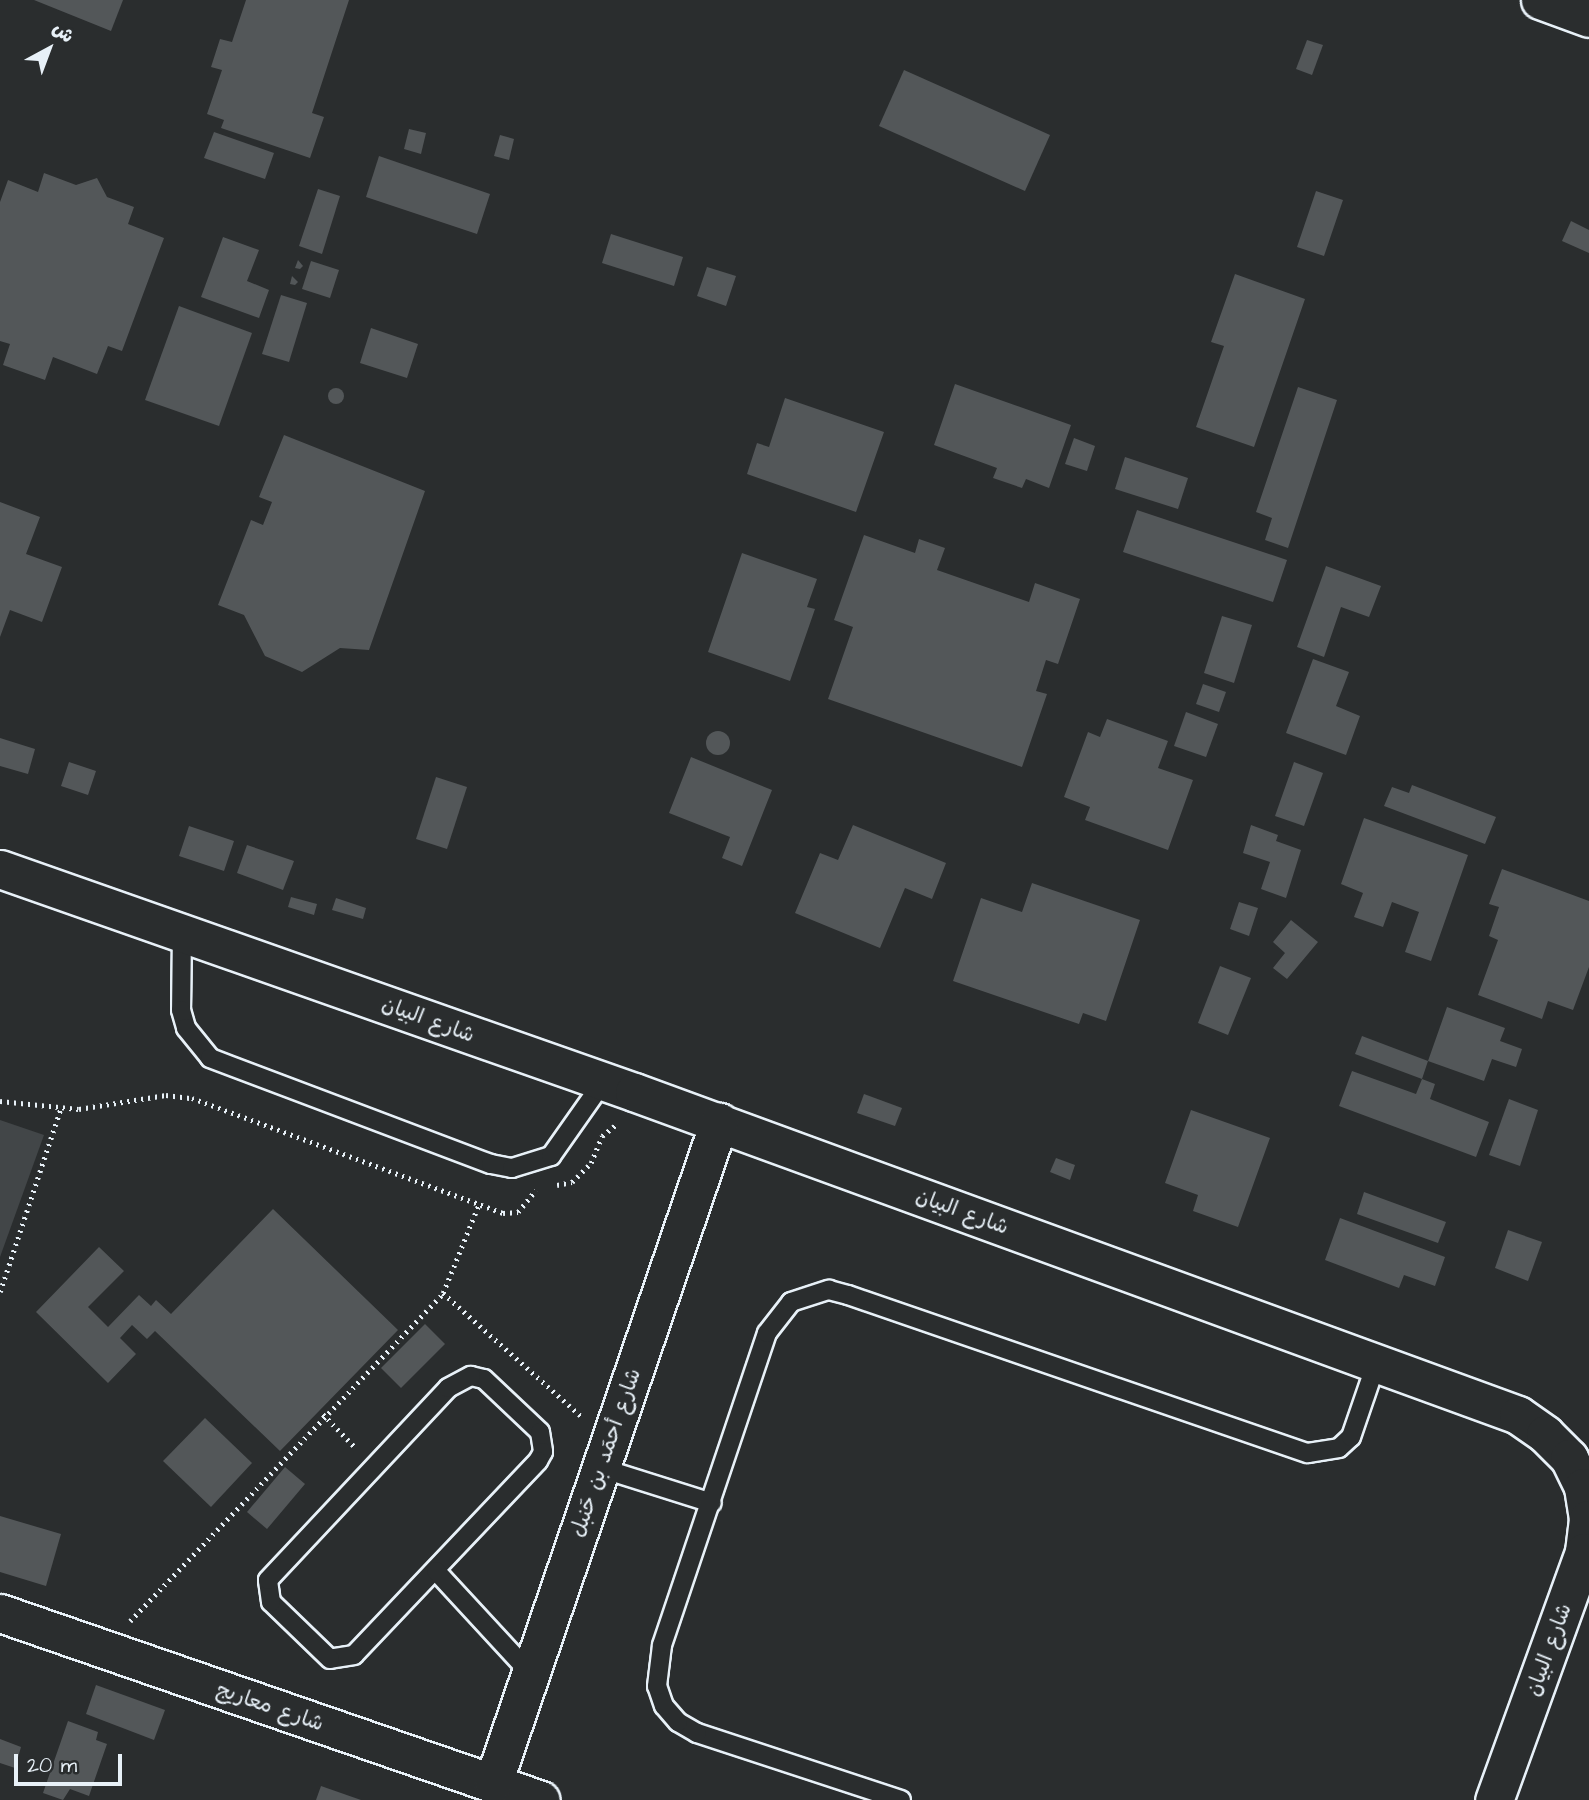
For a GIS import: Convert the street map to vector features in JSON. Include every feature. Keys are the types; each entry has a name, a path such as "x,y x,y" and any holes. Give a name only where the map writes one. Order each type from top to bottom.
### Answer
{"street":[{"path":"1540,0 1589,18"},
{"name":"شارع البيان","path":"0,869 719,1122 1518,1415 1545,1434 1569,1458 1583,1487 1588,1519 1584,1552 1494,1800"},
{"name":"شارع أحمَد بن حَنبل","path":"493,1783 719,1122"},
{"name":"شارع معاريج","path":"0,1613 541,1800"}],"lane":[{"path":"182,932 181,1010 186,1028 210,1058 491,1164 512,1168 533,1165 566,1140 619,1087"},
{"path":"901,1800 696,1733 678,1723 664,1706 657,1686 656,1665 767,1333 777,1316 810,1293 830,1290 1308,1453 1339,1448 1351,1437 1377,1364"},
{"path":"471,1376 484,1379 540,1432 543,1452 538,1461 436,1571 354,1655 339,1661 323,1654 266,1595 272,1573 373,1465 448,1388 471,1376"},
{"path":"605,1455 712,1503"},
{"path":"436,1571 530,1673"}],"path":[{"path":"0,1101 79,1109 166,1095 192,1098 503,1213 518,1212 538,1188 572,1182 591,1163 603,1136 620,1122 619,1087"},
{"path":"0,1292 61,1108"},
{"path":"103,1650 323,1414 443,1293 479,1205"},
{"path":"443,1293 605,1455"},
{"path":"323,1414 373,1465"}],"shaded area":[{"path":"0,1120 44,1135 0,1257"}],"building":[{"path":"34,0 123,0 111,31"},
{"path":"246,0 349,0 312,113 324,117 310,158 221,128 224,120 207,114 222,70 211,67 220,39 232,42"},
{"path":"1307,40 1323,45 1312,75 1296,69"},
{"path":"904,70 1050,135 1025,191 879,126"},
{"path":"409,129 426,133 421,154 404,149"},
{"path":"214,132 274,153 265,179 204,158"},
{"path":"500,135 514,139 509,160 494,156"},
{"path":"379,156 490,194 477,234 366,197"},
{"path":"44,173 76,185 97,178 107,197 134,207 128,224 164,238 122,351 108,346 97,374 53,357 45,380 3,365 10,344 0,341 0,202 8,180 38,192"},
{"path":"318,189 340,196 322,254 299,246"},
{"path":"1316,191 1343,200 1324,256 1297,247"},
{"path":"1571,221 1589,230 1589,253 1562,241"},
{"path":"611,234 683,257 674,286 602,263"},
{"path":"223,237 259,250 247,281 269,290 259,318 201,297"},
{"path":"298,260 303,266 300,269 295,268"},
{"path":"311,261 339,270 330,298 302,289"},
{"path":"707,267 736,276 726,306 697,296"},
{"path":"1235,274 1305,299 1254,447 1196,427 1224,346 1211,342"},
{"path":"292,276 298,282 295,285 290,284"},
{"path":"281,295 307,303 289,362 262,354"},
{"path":"179,306 252,333 219,426 145,400"},
{"path":"371,328 418,344 407,378 360,363"},
{"path":"955,384 1071,425 1049,488 1026,479 1022,488 993,478 997,468 934,445"},
{"path":"1298,387 1337,400 1288,548 1265,540 1272,518 1256,512"},
{"path":"336,388 344,396 336,404 328,396"},
{"path":"785,398 884,432 856,512 747,474 757,443 769,447"},
{"path":"284,435 425,491 369,650 340,648 302,672 265,656 244,615 218,605 251,520 263,525 272,502 259,497"},
{"path":"1074,438 1095,446 1087,471 1065,464"},
{"path":"1125,457 1188,478 1178,509 1115,489"},
{"path":"0,502 40,517 26,554 62,567 42,622 10,610 0,637"},
{"path":"1137,510 1287,560 1273,602 1123,552"},
{"path":"864,535 915,553 919,539 945,548 937,570 1029,602 1035,583 1080,599 1058,664 1046,660 1036,691 1047,694 1022,767 828,699 853,627 834,620"},
{"path":"742,553 817,579 807,607 815,609 790,681 708,652"},
{"path":"1326,566 1381,586 1369,617 1341,607 1324,657 1297,647"},
{"path":"1222,616 1252,625 1234,683 1204,673"},
{"path":"1313,659 1349,672 1336,706 1360,716 1346,755 1286,733"},
{"path":"1203,684 1226,692 1219,712 1196,704"},
{"path":"1186,712 1218,724 1206,757 1174,746"},
{"path":"1107,719 1168,741 1158,768 1193,780 1168,850 1085,820 1090,807 1064,797 1088,732 1100,737"},
{"path":"718,731 729,738 730,743 723,754 718,755 707,748 706,743 713,732"},
{"path":"0,738 35,749 28,774 0,766"},
{"path":"691,757 772,790 742,866 722,858 730,837 669,813"},
{"path":"69,762 96,771 88,795 61,786"},
{"path":"1294,762 1323,773 1304,826 1275,816"},
{"path":"436,777 467,787 447,849 416,839"},
{"path":"1412,785 1496,817 1485,844 1384,806 1392,787 1409,793"},
{"path":"1364,818 1468,855 1431,961 1405,952 1419,912 1392,902 1383,927 1354,917 1363,893 1341,884"},
{"path":"853,825 946,863 932,899 905,888 880,948 795,913 820,853 838,860"},
{"path":"1251,825 1278,835 1276,841 1301,850 1286,898 1261,889 1270,862 1243,853"},
{"path":"189,826 234,841 224,871 179,856"},
{"path":"247,845 294,861 283,890 237,873"},
{"path":"1502,869 1589,901 1589,967 1573,1010 1548,1001 1542,1019 1478,995 1498,940 1489,936 1499,907 1489,904"},
{"path":"1032,883 1140,920 1106,1021 1083,1013 1079,1024 953,981 981,898 1022,912"},
{"path":"291,897 317,904 314,915 288,907"},
{"path":"336,898 366,908 363,919 332,910"},
{"path":"1239,902 1258,908 1249,936 1230,929"},
{"path":"1291,920 1318,942 1287,979 1273,968 1285,953 1273,942"},
{"path":"1220,966 1251,978 1228,1035 1198,1023"},
{"path":"1447,1007 1505,1028 1500,1041 1522,1049 1516,1067 1492,1059 1484,1081 1428,1061"},
{"path":"1362,1036 1428,1061 1422,1079 1355,1054"},
{"path":"1352,1071 1416,1094 1422,1079 1435,1084 1430,1099 1489,1122 1476,1157 1339,1106"},
{"path":"864,1094 902,1108 895,1126 857,1113"},
{"path":"1509,1099 1538,1110 1520,1166 1489,1155"},
{"path":"1191,1110 1270,1138 1238,1227 1193,1211 1198,1195 1165,1183"},
{"path":"1056,1158 1075,1165 1070,1180 1050,1172"},
{"path":"1364,1192 1446,1222 1438,1243 1357,1214"},
{"path":"273,1209 398,1330 280,1451 155,1331 147,1339 132,1325 120,1338 136,1354 108,1383 36,1312 99,1247 124,1271 88,1307 108,1327 139,1295 151,1306 156,1300 171,1314"},
{"path":"1340,1218 1445,1257 1435,1286 1404,1275 1399,1288 1325,1260"},
{"path":"1508,1230 1542,1242 1528,1281 1495,1268"},
{"path":"425,1324 445,1344 401,1388 381,1368"},
{"path":"205,1418 252,1463 211,1507 163,1461"},
{"path":"285,1467 305,1484 267,1529 247,1512"},
{"path":"0,1516 61,1534 46,1586 0,1572"},
{"path":"96,1685 165,1710 154,1740 86,1714"},
{"path":"68,1721 98,1732 96,1740 107,1744 89,1796 70,1789 63,1800 43,1793"},
{"path":"0,1739 21,1747 15,1768 0,1763"},
{"path":"321,1786 361,1800 316,1800"}]}
